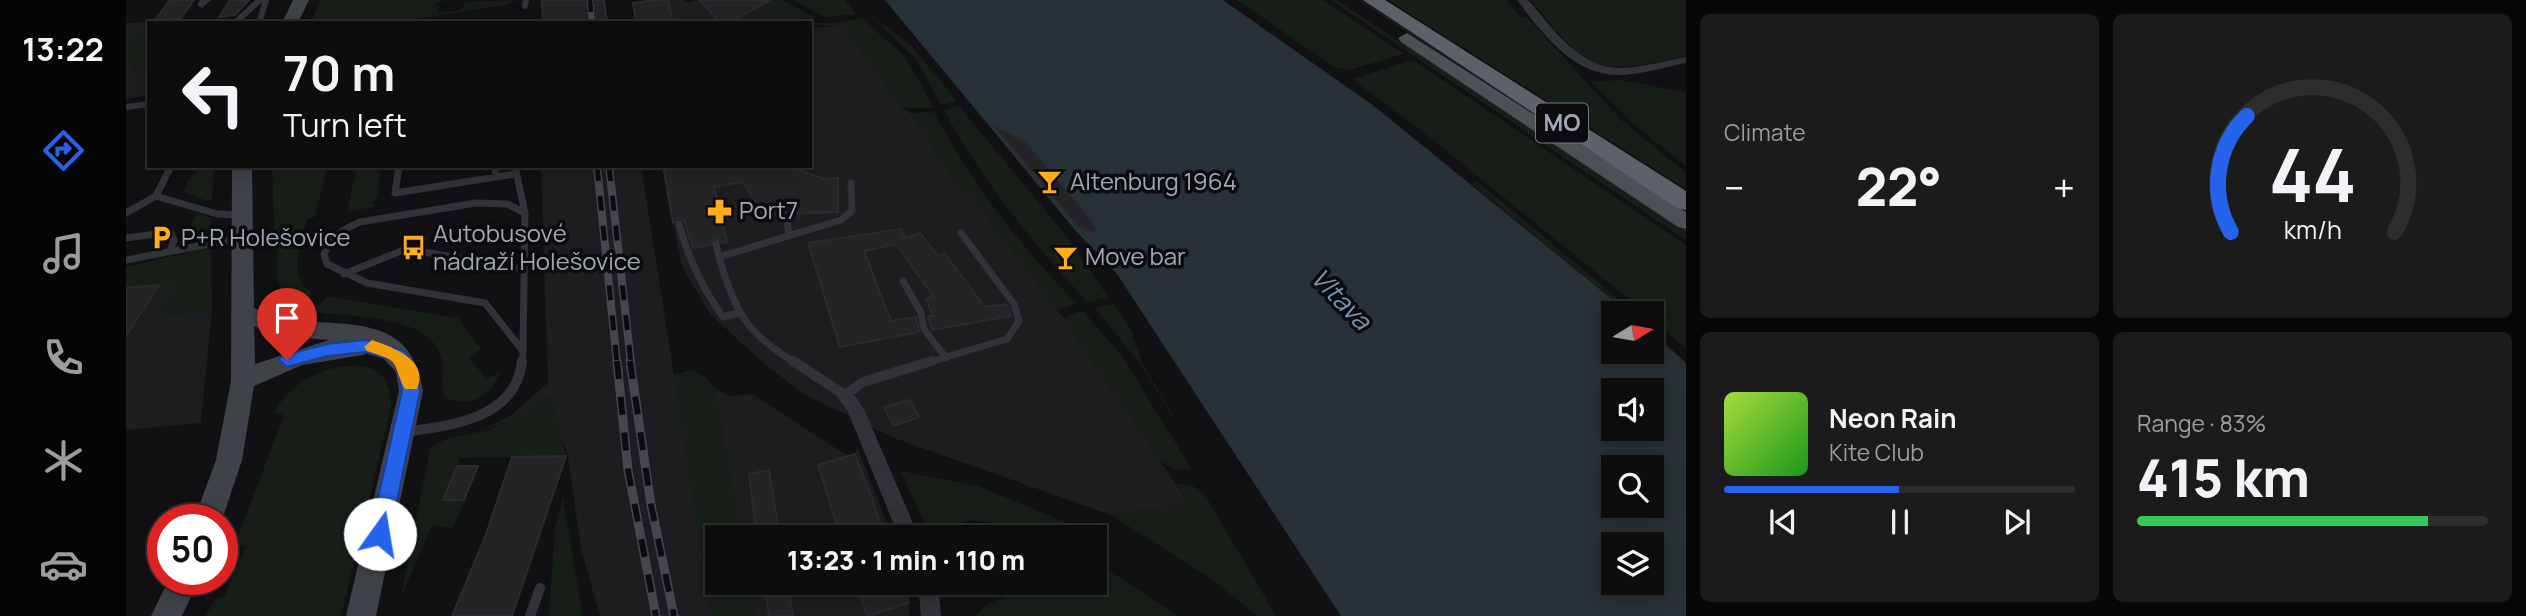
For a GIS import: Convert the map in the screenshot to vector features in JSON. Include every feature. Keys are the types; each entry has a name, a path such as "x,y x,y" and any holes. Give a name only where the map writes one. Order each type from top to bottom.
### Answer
{"highway":[{"name":"MO","path":"1350,0 1407,38"},
{"name":"MO","path":"1372,0 1686,202"}],"main road":[{"path":"291,21 300,0"},
{"name":"MO","path":"1407,38 1686,222"},
{"path":"214,504 229,460 243,381 242,168"},
{"path":"242,312 279,327 375,336 398,355 408,370 411,380 403,432 361,616"},
{"path":"243,381 263,382 288,377 347,359 398,355"},
{"path":"166,616 176,595"}],"street":[{"path":"1522,0 1578,60 1601,70 1625,70 1686,60"},
{"path":"845,395 866,433 904,525"},
{"path":"929,595 931,616"}],"lane":[{"path":"238,20 263,0"},
{"path":"259,21 263,0"},
{"path":"126,107 147,104"},
{"path":"126,213 156,196 170,168"},
{"path":"397,168 395,193 496,177 515,170 525,213 523,351 519,381 504,402 482,416 450,425 403,432"},
{"path":"495,168 496,177"},
{"path":"719,257 848,216 852,211 852,183"},
{"path":"156,196 216,214 241,215"},
{"path":"523,351 485,303 367,283 327,264 324,254 329,242 342,230 360,222 476,203 507,204 525,213"},
{"path":"787,220 789,235"},
{"path":"679,224 685,250 708,298 723,317 738,313"},
{"path":"126,238 170,232 174,240 170,252"},
{"path":"716,244 726,287 738,313 758,338 778,355 845,395 863,382 1007,338 1019,321 1014,304 961,233"},
{"path":"126,260 242,237"},
{"path":"344,274 406,249 524,269"},
{"path":"903,281 921,313 924,329 946,358"},
{"path":"530,616 540,588"}],"shaded area":[{"path":"320,0 443,0 434,6 440,6 437,12 460,11 466,2 518,0 505,5 405,21 312,21"},
{"path":"657,0 684,0 687,3 697,0 782,0 778,5 744,21 636,21 633,3"},
{"path":"772,0 783,0 815,18 744,21 777,5"},
{"path":"793,0 845,0 856,14 824,17"},
{"path":"1237,0 1323,0 1404,54 1349,70 1336,68"},
{"path":"1331,0 1336,0 1686,228 1686,240"},
{"path":"1358,0 1364,0 1599,153 1594,155"},
{"path":"1388,0 1506,0 1521,17 1527,17 1620,119 1686,173 1686,189"},
{"path":"1530,0 1686,0 1686,56 1620,67 1594,63 1569,44"},
{"path":"870,15 911,45 957,101 941,105 916,59"},
{"path":"861,18 904,55 934,108 902,108 843,26 812,24"},
{"path":"147,22 147,29 128,44 132,72 147,71 147,95 126,99 126,23"},
{"path":"843,26 902,108 911,113 962,193 968,192 1063,318 1189,503 1111,515 894,438 802,393 761,361 710,314 682,267 663,168 812,168 812,27"},
{"path":"147,29 147,71 132,72 128,44"},
{"path":"1413,60 1686,245 1686,348 1664,329 1664,301 1631,301 1422,131 1352,79"},
{"path":"1619,80 1686,92 1686,166 1635,125 1591,82"},
{"path":"959,106 1068,238 1108,297 1087,302 1009,210 975,162 944,110"},
{"path":"934,112 964,164 998,213 1036,260 1077,304 1057,310 968,192 962,193 911,113"},
{"path":"201,168 214,168 212,199 207,201 184,192 187,181"},
{"path":"272,168 327,168 315,217 307,219 299,250 300,278 313,293 301,310 285,298 281,291 278,283 278,246 275,245"},
{"path":"357,168 383,168 373,204 378,206 347,212"},
{"path":"541,168 641,168 705,572 705,595 709,595 712,616 600,616 581,549 567,451 559,433 551,395 512,419 470,436 510,416 548,383"},
{"path":"1477,181 1621,301 1614,301 1471,183"},
{"path":"196,213 212,218 211,239 195,244 195,232 189,233"},
{"path":"211,247 212,311 155,318 175,284 126,288 126,267"},
{"path":"176,283 156,317 212,311 201,423 126,430 126,288"},
{"path":"326,298 458,318 481,349 469,357 486,379 499,373 496,381 478,398 463,401 446,398 442,387 441,357 430,339 417,330 400,324 312,312"},
{"path":"1114,304 1131,330 1142,363 1200,462 1141,365 1094,307"},
{"path":"1083,311 1122,356 1191,468 1174,469 1160,460 1063,318"},
{"path":"349,366 370,368 381,375 390,392 391,407 341,616 205,616 216,599 225,595 238,595 238,564 246,545 238,546 238,536 285,413 274,414 280,403 310,377 323,371"},
{"path":"691,370 705,377 715,389 738,525 705,525 705,573 673,375"},
{"path":"715,389 730,396 752,394 848,456 855,454 857,446 887,525 738,525"},
{"path":"551,395 566,456 460,458 458,466 477,466 455,524 451,528 432,525 401,597 430,448 450,437 487,431"},
{"path":"901,471 978,486 1065,522 1064,525 1005,525 970,520 958,525 925,525"},
{"path":"1177,484 1192,485 1208,500 1276,616 1257,616 1215,581 1111,515 1189,503"},
{"path":"563,498 583,616 549,616 555,528"},
{"path":"1107,569 1178,616 975,616 984,607 1008,597 1107,595"},
{"path":"709,595 750,595 754,616 712,616"},
{"path":"750,595 908,595 910,616 754,616"}],"water":[{"name":"Vltava","path":"885,0 1223,0 1374,106 1614,301 1601,301 1601,364 1664,364 1664,343 1686,363 1686,616 1341,616 1117,274 1076,231"}],"building":[{"path":"170,0 194,0 181,18 155,20"},
{"path":"230,0 249,0 235,15 219,17"},
{"path":"542,0 604,0 607,21 543,21"},
{"path":"668,0 673,21 636,21 633,3"},
{"path":"699,0 771,0 731,21 719,21"},
{"name":"Altenburg 1964","path":"994,126 1025,141 1091,219 1098,234 1078,227"},
{"path":"663,168 792,168 825,179 838,178 838,212 757,215 758,205 743,182 714,187 727,242 722,243 715,238 710,245 693,248 684,220 678,218 673,223"},
{"path":"901,229 905,238 920,233 938,256 945,254 985,307 1007,304 1011,316 932,330 928,316 933,316 926,299 933,296 896,244 864,251 891,321 916,317 919,332 840,347 808,243"},
{"path":"159,285 126,336 126,288"},
{"path":"910,400 919,417 894,426 884,407"},
{"path":"855,454 881,525 837,525 818,465"},
{"path":"566,456 512,616 452,616 485,537 512,457"},
{"path":"457,466 478,466 464,500 443,500"},
{"path":"769,470 778,525 755,525 749,474"},
{"path":"766,595 789,595 793,616 769,616"},
{"path":"861,595 906,595 909,603 867,616"}],"railway":[{"path":"590,0 592,21"},
{"path":"597,168 617,363"},
{"path":"609,168 631,363"},
{"path":"617,361 628,470 656,616"},
{"path":"630,361 651,505 674,616"}],"slow traffic":[{"path":"372,347 398,355 408,370 411,384"}],"place":[{"name":"Altenburg 1964","path":"1050,182"},
{"name":"Port7","path":"719,211"},
{"name":"P+R Holešovice","path":"161,238"},
{"name":"Autobusové nádraží Holešovice","path":"413,248"},
{"name":"Move bar","path":"1065,257"}],"route":[{"path":"287,360 341,347 365,346 398,355 404,362 411,380 411,391 380,534"}]}
